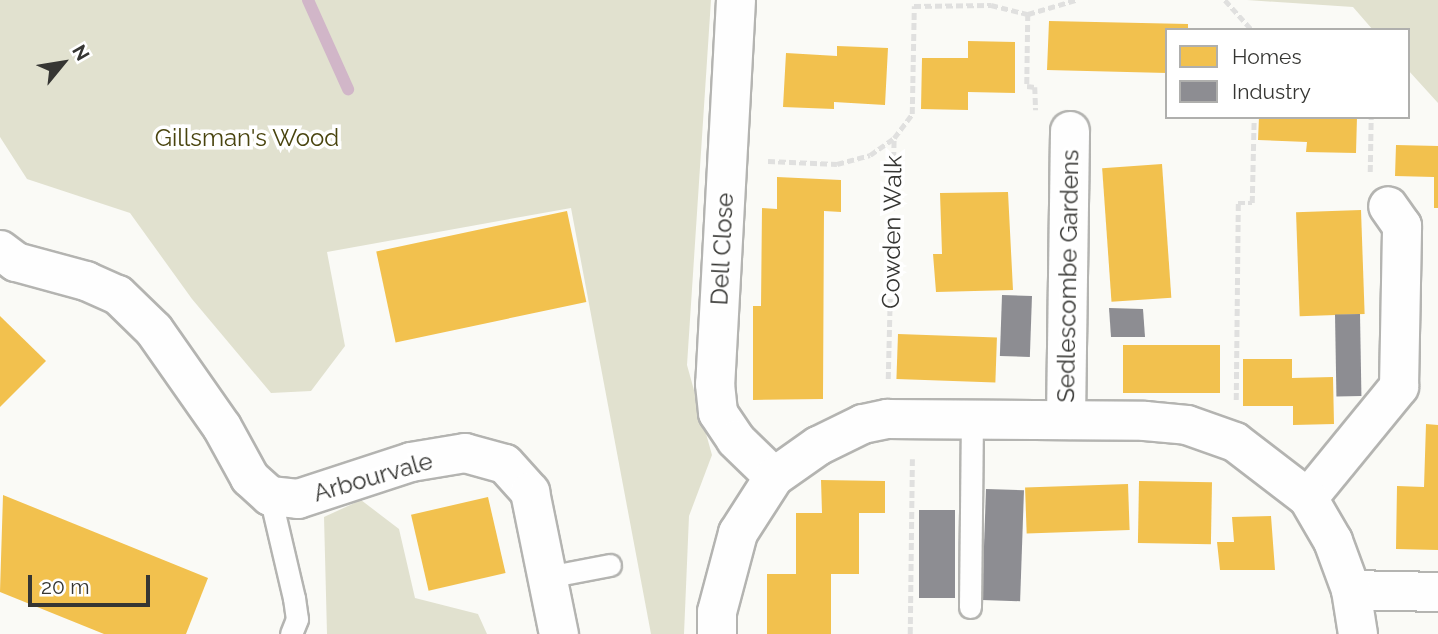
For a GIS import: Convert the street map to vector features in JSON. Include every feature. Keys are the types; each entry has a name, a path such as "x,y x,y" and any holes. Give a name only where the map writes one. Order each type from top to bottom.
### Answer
{"street":[{"name":"Dell Close","path":"736,0 715,384 718,413 736,440 774,477"},
{"name":"Sedlescombe Gardens","path":"1066,420 1070,131"},
{"path":"1308,498 1399,387 1402,226 1388,206"},
{"path":"0,250 16,262 86,281 117,295 154,330 222,427 250,478 270,496"},
{"name":"Sedlescombe Gardens","path":"717,634 717,612 737,533 774,477 818,446 863,424 900,419 1066,420 1187,425 1235,442 1308,498 1333,541 1351,590 1358,634"},
{"name":"Arbourvale","path":"270,496 298,499 411,462 465,453 505,464 530,492 559,634"},
{"path":"1351,590 1438,592"}],"lane":[{"path":"970,607 972,420"},
{"path":"270,496 294,598 297,618 291,634"},
{"path":"547,577 611,565"}],"path":[{"path":"914,6 919,0"},
{"path":"914,6 991,5 1028,14 1076,0"},
{"path":"1225,0 1250,28"},
{"name":"Cowden Walk","path":"910,634 900,419 894,138 912,114 914,6"},
{"path":"1028,14 1027,86 1035,87 1036,131 1070,131"},
{"path":"1235,442 1238,203 1252,203 1254,119"},
{"path":"726,159 837,164 870,155 894,138"}],"green space":[{"name":"Gillsman's Wood","path":"0,0 711,0 687,365 712,455 689,516 684,634 651,634 571,208 327,252 345,346 311,391 271,393 192,299 130,213 27,179 0,137"},
{"path":"1247,0 1438,0 1438,103 1410,72 1410,28 1371,28 1353,7"},
{"path":"361,500 399,529 415,598 478,614 487,634 327,634 324,517"}],"building: Homes":[{"path":"1049,21 1188,24 1188,28 1165,28 1165,73 1047,70"},
{"path":"968,41 1015,42 1015,93 968,92 968,110 921,109 922,58 968,58"},
{"path":"837,46 888,48 885,105 834,102 834,109 783,107 786,53 837,56"},
{"path":"1259,119 1357,119 1356,153 1306,152 1307,142 1258,140"},
{"path":"1396,145 1438,146 1438,208 1434,208 1434,177 1395,176"},
{"path":"1162,164 1171,298 1111,302 1102,168"},
{"path":"777,177 841,180 841,212 824,211 823,399 753,400 753,306 761,306 762,208 777,209"},
{"path":"1008,192 1013,290 936,292 933,254 942,254 940,193"},
{"path":"1361,210 1365,314 1300,316 1296,212"},
{"path":"567,211 586,302 396,343 376,252"},
{"path":"0,316 46,361 0,407"},
{"path":"898,334 997,337 995,382 896,379"},
{"path":"1123,345 1220,345 1220,393 1123,393"},
{"path":"1243,359 1292,359 1292,378 1333,377 1334,424 1293,425 1293,406 1243,406"},
{"path":"1426,424 1438,425 1438,550 1396,549 1397,486 1424,487"},
{"path":"821,480 885,481 885,513 859,513 859,574 831,574 831,634 767,634 767,574 796,574 796,513 822,513"},
{"path":"1139,481 1212,482 1211,544 1138,543"},
{"path":"1128,484 1130,530 1027,534 1025,488"},
{"path":"3,495 208,578 186,634 104,634 0,592"},
{"path":"488,497 506,573 429,591 411,515"},
{"path":"1271,516 1275,570 1220,570 1217,542 1234,542 1232,517"}],"building: Industry":[{"path":"1002,295 1032,296 1030,357 1000,356"},
{"path":"1109,308 1143,309 1145,337 1111,337"},
{"path":"1335,314 1360,314 1361,396 1336,396"},
{"path":"986,489 1024,490 1020,601 982,600"},
{"path":"919,510 955,510 955,598 919,598"}],"waterway":[{"path":"308,0 348,89"}]}
